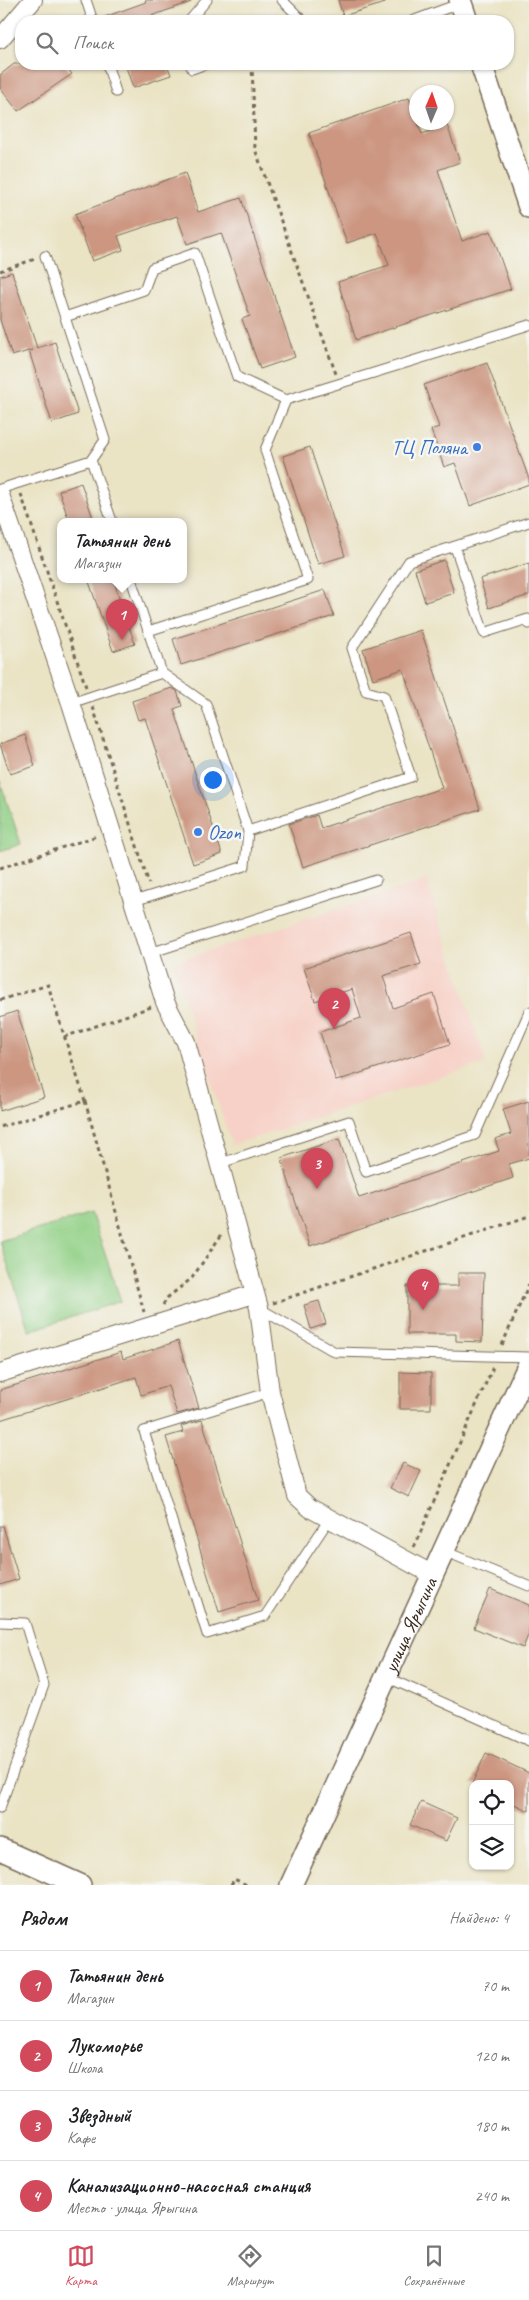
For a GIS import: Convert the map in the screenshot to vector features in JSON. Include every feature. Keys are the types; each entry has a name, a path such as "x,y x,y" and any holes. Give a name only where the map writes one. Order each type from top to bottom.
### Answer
{"street":[{"path":"20,15 33,0"},
{"path":"0,39 15,21"},
{"path":"483,70 529,206"},
{"path":"0,495 112,831 166,1002 186,1042 256,1301 270,1392 297,1496 310,1508 433,1575"},
{"path":"0,1373 149,1327 256,1301"},
{"name":"улица Ярыгина","path":"291,1885 529,1364"},
{"path":"0,1850 80,1885"}],"lane":[{"path":"86,0 91,15"},
{"path":"194,15 207,0"},
{"path":"282,0 297,15"},
{"path":"436,15 463,8"},
{"path":"109,70 116,92"},
{"path":"65,317 144,290 152,268 195,254 237,377 286,400 529,325"},
{"path":"0,489 91,460 106,440 45,256"},
{"path":"148,631 308,580 265,450 286,400"},
{"path":"91,460 111,518"},
{"path":"248,831 411,777 384,696 366,691 352,648 409,562 529,522"},
{"path":"456,547 484,633 528,619 529,624"},
{"path":"132,583 162,673 206,704 248,831 245,866 134,901"},
{"path":"70,703 162,673"},
{"path":"150,953 376,880"},
{"path":"218,1164 349,1121 366,1172 475,1135 529,1012"},
{"path":"256,1301 335,1352 529,1358"},
{"path":"270,1392 144,1431 207,1634 265,1616 330,1518"},
{"path":"443,1551 529,1586"},
{"path":"0,1622 25,1623 44,1685 0,1808"},
{"path":"386,1676 529,1741"}],"path":[{"path":"252,70 255,149 340,384"},
{"path":"0,271 45,256"},
{"path":"0,868 112,831"},
{"path":"0,1000 48,985 84,1101 149,1327"},
{"path":"64,1037 166,1002"},
{"path":"0,1127 84,1101"},
{"path":"149,1327 167,1298 192,1278 214,1249 232,1215"},
{"path":"256,1301 529,1216"},
{"path":"408,1561 529,1284"},
{"path":"231,1885 234,1879 247,1885"}],"shaded area":[{"path":"426,880 486,1062 232,1145 172,963"}],"green space":[{"path":"0,781 21,844 0,851"},
{"path":"91,1213 121,1301 29,1331 0,1241"}],"building":[{"path":"145,0 190,0 191,2 154,15 110,15 146,2"},
{"path":"338,0 384,0 385,3 346,15 343,15"},
{"path":"14,64 15,70 69,70 72,74 18,111 0,88 0,75"},
{"path":"127,70 169,70 171,75 133,88"},
{"path":"409,98 409,130 421,130 422,134 433,130 449,130 460,162 438,170 462,241 491,231 511,289 356,340 338,282 389,265 377,233 347,243 309,133"},
{"path":"185,173 198,212 241,198 295,357 260,369 242,319 250,316 221,233 187,244 177,216 118,236 123,250 92,261 75,214"},
{"path":"12,272 37,348 55,342 78,414 52,423 29,351 32,350 12,356 0,320 0,276"},
{"name":"ТЦ Поляна","path":"487,363 529,479 529,484 470,506 455,463 444,467 431,430 439,427 424,385"},
{"path":"310,447 345,556 318,564 283,456"},
{"path":"81,483 93,518 68,518 59,491"},
{"path":"444,560 454,593 425,602 415,570"},
{"path":"529,563 529,595 489,608 480,579"},
{"path":"89,583 114,583 135,644 113,651"},
{"path":"325,590 334,616 181,665 173,639"},
{"path":"421,630 480,809 303,867 289,824 317,815 321,828 442,788 403,669 373,679 363,649"},
{"path":"172,688 177,691 182,706 174,709 222,854 193,864 145,718 138,720 132,701"},
{"path":"25,735 35,766 10,774 0,744"},
{"path":"411,933 421,964 383,976 393,1008 434,994 450,1044 336,1081 320,1032 361,1018 352,989 315,1001 304,968"},
{"path":"17,1011 44,1097 0,1111 0,1017"},
{"path":"529,1101 529,1158 509,1164 513,1178 310,1246 281,1158 339,1139 359,1198 499,1151 495,1139 511,1134 503,1109"},
{"path":"458,1273 484,1273 482,1342 456,1341 456,1334 407,1334 407,1286 458,1286"},
{"path":"319,1301 326,1324 311,1329 304,1305"},
{"path":"178,1341 199,1408 177,1414 168,1386 141,1395 136,1377 0,1420 0,1390 121,1352 123,1359"},
{"path":"400,1372 431,1373 431,1409 400,1409"},
{"path":"202,1420 258,1600 219,1612 166,1437 183,1432 181,1426"},
{"path":"403,1463 421,1471 409,1497 390,1488"},
{"path":"0,1526 3,1526 19,1579 0,1585"},
{"path":"490,1589 529,1605 529,1633 523,1648 474,1628"},
{"path":"486,1753 529,1773 529,1811 514,1804 514,1780 474,1780"},
{"path":"421,1802 457,1818 446,1841 410,1825"}],"place":[{"name":"ТЦ Поляна","path":"477,447"},
{"name":"Татьянин день","path":"122,640"},
{"name":"Ozon","path":"198,832"},
{"name":"Лукоморье","path":"334,1029"},
{"name":"Звездный","path":"317,1189"},
{"name":"Канализационно-насосная станция","path":"423,1310"}]}
